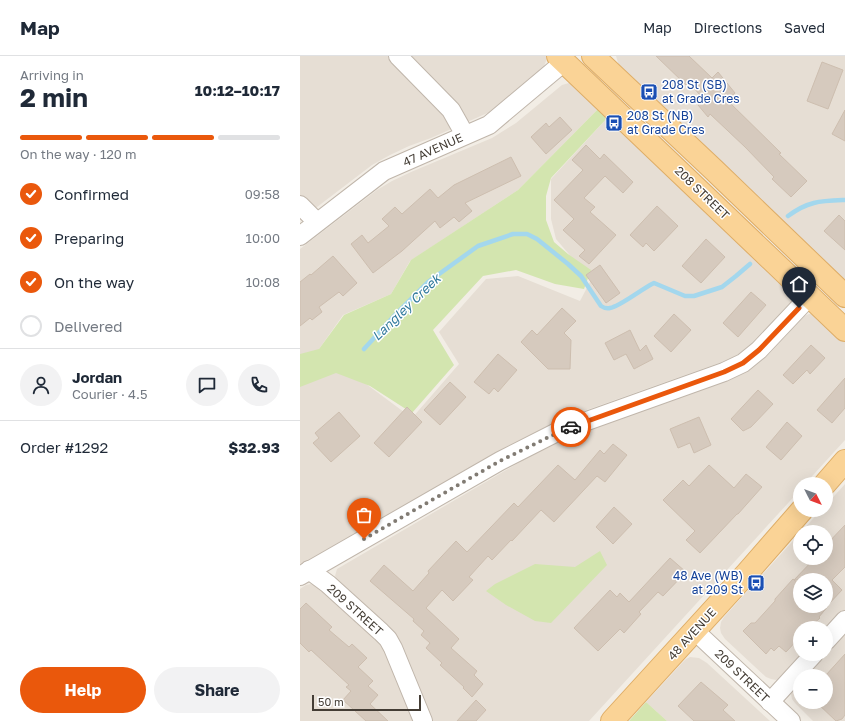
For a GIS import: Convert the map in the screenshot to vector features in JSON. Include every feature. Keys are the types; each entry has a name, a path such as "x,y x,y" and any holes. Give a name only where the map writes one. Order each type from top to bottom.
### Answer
{"main road":[{"name":"208 STREET","path":"593,56 845,296"},
{"name":"208 STREET","path":"561,59 845,330"},
{"path":"561,59 585,64 631,107 713,169"},
{"path":"831,477 845,461"},
{"name":"48 AVENUE","path":"612,721 796,517"}],"street":[{"path":"398,56 451,110 465,135"},
{"name":"47 AVENUE","path":"300,236 384,171 489,125 561,59"},
{"path":"300,205 317,222"},
{"path":"305,573 500,461 538,441 724,372 743,363 759,350 810,296"},
{"name":"209 STREET","path":"305,573 328,584 388,640 393,648 423,721"},
{"path":"833,633 845,620"},
{"name":"209 STREET","path":"694,631 791,721"},
{"path":"770,702 808,661"}],"shaded area":[{"path":"300,56 546,56 546,61 543,69 492,111 409,146 372,165 300,220"},
{"path":"616,56 845,56 845,283 619,66"},
{"path":"573,83 601,106 518,190 410,261 391,294 343,315 319,349 412,418 459,364 439,332 486,279 518,276 580,301 591,280 556,239 551,219 551,179 610,115 793,292 792,302 753,343 733,358 581,412 544,428 504,449 300,567 300,249 377,190 411,172 492,138 516,123 562,85"},
{"path":"813,313 845,340 845,440 811,477 793,477 793,498 589,721 430,721 384,624 338,581 335,576 337,569 537,452 576,434 725,381 750,370 771,352 804,316"},
{"path":"845,484 845,611 833,624 833,621 793,621 793,661 799,661 782,678 776,680 771,679 766,677 725,639 721,633 721,622 793,541 793,565 833,565 833,525 807,525 815,517 833,517 833,497"},
{"path":"311,584 319,588 383,644 415,721 300,721 300,589"},
{"path":"845,628 845,721 813,721 801,709 833,709 833,669 807,669 815,661 833,661 833,641"},
{"path":"690,657 699,658 707,663 770,721 667,721 646,702 682,663"},
{"path":"793,687 793,700 791,694"}],"green space":[{"path":"601,106 610,115 551,178 546,196 546,220 554,242 591,270 584,289 555,284 516,270 483,276 433,330 454,365 412,413 370,386 336,373 300,387 300,354 319,349 344,315 391,294 411,260 518,190"},
{"path":"600,551 607,565 551,623 535,621 506,605 486,591 495,584 535,564 575,567"},
{"path":"646,702 667,721 629,721"}],"building":[{"path":"656,56 689,56 712,78 718,72 735,93 727,100 807,181 791,197 772,179 774,177 745,147 710,114 708,117 698,105 704,100 689,82 686,85"},
{"path":"822,62 843,70 828,109 807,101"},
{"path":"845,110 845,141 832,134"},
{"path":"560,117 572,130 546,154 531,137 546,123 549,127"},
{"path":"586,145 600,159 604,154 633,182 623,193 605,176 584,198 595,207 590,212 616,235 589,264 579,256 585,250 563,230 574,219 554,200 583,170 572,160"},
{"path":"511,157 521,176 465,203 472,211 459,222 454,217 440,228 435,221 402,251 373,273 351,244 362,235 368,243 389,226 382,219 395,207 402,214 430,189 438,198 454,185"},
{"path":"657,206 678,226 654,251 646,243 643,247 630,235"},
{"path":"839,215 845,221 845,250 824,231"},
{"path":"706,239 725,257 701,283 682,266"},
{"path":"333,256 357,283 343,296 339,292 319,307 322,312 312,320 310,318 300,326 300,282 310,274 311,275"},
{"path":"600,265 620,293 606,303 586,275"},
{"path":"751,292 766,305 738,337 723,323"},
{"path":"562,308 576,321 564,333 571,340 570,369 548,369 521,342 532,330 537,335"},
{"path":"674,314 691,330 671,352 654,336"},
{"path":"630,330 640,351 646,345 653,359 634,369 626,354 614,360 605,343"},
{"path":"811,345 825,358 810,374 807,370 793,384 783,375"},
{"path":"498,354 517,370 498,392 494,388 489,394 474,382"},
{"path":"845,378 845,408 832,423 817,410"},
{"path":"450,382 466,397 440,425 424,410"},
{"path":"758,390 773,404 751,427 743,431 731,419"},
{"path":"407,407 422,422 389,457 374,443"},
{"path":"339,412 360,436 331,462 313,443 319,438 315,433"},
{"path":"699,417 711,445 694,453 690,443 678,448 670,429"},
{"path":"787,422 802,436 781,460 766,447"},
{"path":"613,444 627,455 605,482 597,476 554,522 541,510 492,560 488,556 469,577 473,580 453,601 442,590 426,608 459,639 451,648 477,671 474,675 483,684 472,697 463,688 464,687 440,665 442,663 426,648 430,643 421,635 424,631 413,621 414,619 370,581 384,565 413,591 429,573 428,571 456,541 467,552 514,503 518,507 558,465 575,480 600,450 604,454"},
{"path":"709,465 734,488 746,474 762,487 700,553 686,540 695,531 663,500 683,480 689,486"},
{"path":"614,507 632,524 613,544 596,527"},
{"path":"845,525 845,567 833,579 833,573 801,573 808,565 833,565 833,538"},
{"path":"670,558 686,572 663,596 658,592 639,612 641,614 624,633 620,629 598,651 574,628 610,590 617,597 620,593 629,602"},
{"path":"793,579 793,613 822,613 817,621 793,621 793,644 786,652 779,646 774,651 771,648 766,654 743,631 751,623 755,623 775,601 775,599"},
{"path":"833,581 842,590 833,600"},
{"path":"306,603 332,627 329,630 349,647 352,644 367,658 358,667 373,681 368,686 378,695 370,704 388,721 366,721 343,700 351,691 346,687 349,685 311,650 309,652 300,643 300,609"},
{"path":"845,654 845,715 842,719 836,721 823,709 833,709 833,669 831,669"},
{"path":"701,682 728,705 723,710 735,721 694,721 678,706"},
{"path":"476,700 486,710 476,721 457,721"}],"waterway":[{"name":"Langley Creek","path":"788,216 802,207 815,203 845,200"},
{"name":"Langley Creek","path":"364,349 428,282 478,246 513,234 527,234 537,239 568,264 581,276 601,306 604,308 619,305 654,283 685,296 694,296 722,287 750,264"}],"way so far":[{"path":"364,539 500,461 532,444 571,427"}],"place":[{"name":"208 St (SB) at Grade Cres","path":"649,92"},
{"name":"208 St (NB) at Grade Cres","path":"614,123"},
{"name":"48 Ave (WB) at 209 St","path":"756,583"}],"route":[{"path":"571,427 724,372 743,363 759,350 799,308"}]}
